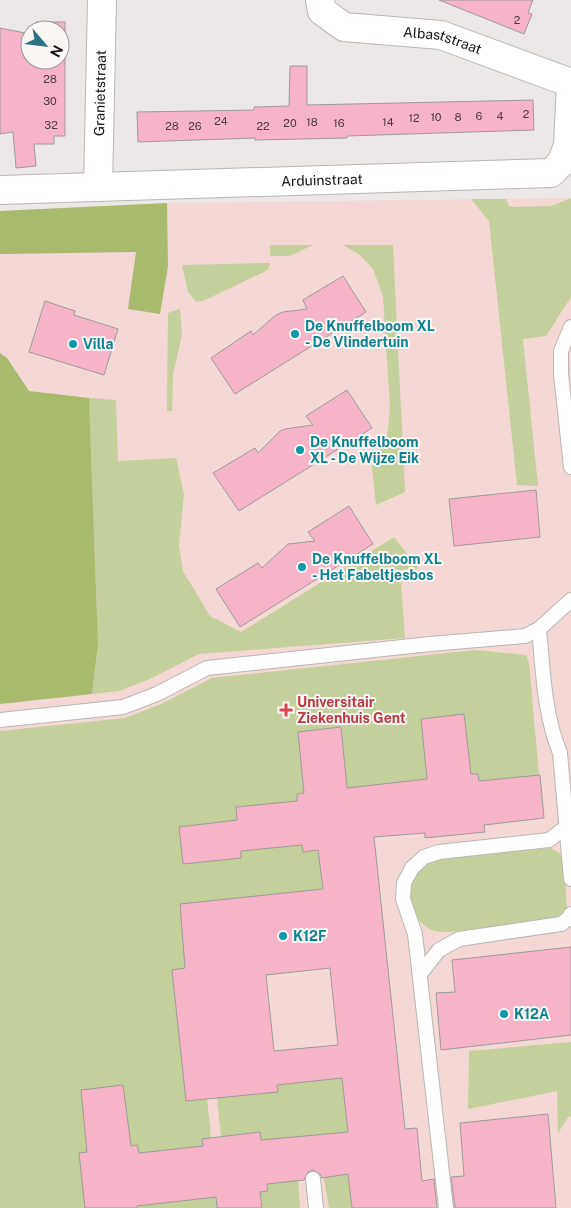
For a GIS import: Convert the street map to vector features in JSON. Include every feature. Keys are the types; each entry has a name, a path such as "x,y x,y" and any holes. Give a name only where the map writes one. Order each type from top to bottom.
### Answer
{"street":[{"name":"Granietstraat","path":"98,187 100,0"},
{"name":"Albaststraat","path":"320,0 322,11 344,27 441,35 571,85"},
{"name":"Arduinstraat","path":"0,190 551,173 567,164 571,85"}],"lane":[{"path":"571,327 561,351 561,374 571,468"},
{"path":"0,720 123,707 157,694 207,668 430,644 525,636 539,629 571,601"},
{"path":"539,629 547,708 554,738 566,752 566,828 571,879"},
{"path":"446,1208 415,934 403,899 404,882 412,868 424,857 439,852 549,840 566,828"},
{"path":"420,974 439,950 459,938 560,924 568,919 571,914"},
{"path":"312,1179 316,1208"}],"shaded area":[{"name":"Universitair Ziekenhuis Gent","path":"571,198 571,1208 0,1208 0,211 167,203"}],"green space":[{"path":"571,198 571,297 546,336 523,339 538,486 517,485 489,221 471,199 506,199 509,206 514,207 551,206"},
{"path":"167,203 168,266 160,314 128,309 136,252 0,254 0,211"},
{"path":"270,245 313,245 290,256 270,256"},
{"path":"343,245 393,245 405,492 376,505 371,456 387,439 390,407 383,296 373,269 360,255"},
{"path":"270,263 268,270 203,301 196,302 188,292 182,265"},
{"path":"180,309 182,335 173,374 172,411 167,411 168,313"},
{"path":"0,353 7,358 29,391 89,398 98,644 92,694 0,704"},
{"path":"89,398 116,400 118,461 176,458 184,494 179,546 183,571 210,616 241,632 394,537 419,569 400,570 405,638 199,654 150,679 119,691 92,694 98,644"},
{"path":"476,650 526,655 529,663 539,775 479,781 478,774 471,774 464,714 421,719 427,779 347,788 341,727 298,732 304,793 297,794 297,801 236,807 237,820 179,827 183,864 241,858 241,851 302,845 303,852 341,847 322,876 323,889 180,904 185,968 172,971 186,1101 207,1099 211,1138 202,1139 203,1146 139,1153 137,1145 131,1146 123,1086 81,1090 87,1152 79,1153 85,1208 0,1208 0,731 125,718 161,704 212,678"},
{"path":"551,848 561,854 564,859 567,911 558,919 442,932 424,926 413,912 409,896 411,879 418,868 430,861 440,857"},
{"path":"571,1042 571,1117 569,1116 558,1133 557,1091 468,1109 469,1051"},
{"path":"342,1078 353,1188 350,1189 352,1208 329,1208 324,1178 328,1177 322,1134 261,1140 260,1132 221,1137 217,1098 277,1092 277,1085"},
{"path":"298,1180 300,1208 262,1208 260,1192 267,1191 267,1184"},
{"path":"216,1197 217,1208 137,1208 137,1206"}],"building":[{"path":"439,0 533,0 528,13 532,14 524,34"},
{"path":"0,28 20,32 20,70 65,70 65,136 54,136 54,144 34,144 36,166 16,168 13,132 0,134"},
{"path":"290,66 307,66 307,105 533,100 534,130 347,136 347,138 255,140 255,138 138,142 137,112 254,110 254,107 289,106"},
{"name":"De Knuffelboom XL - De Vlindertuin","path":"343,276 366,312 235,394 211,358 251,331 253,335 276,315 283,312 307,309 303,300"},
{"name":"Villa","path":"45,301 75,311 74,315 118,329 104,375 29,352"},
{"name":"De Knuffelboom XL - De Wijze Eik","path":"347,390 372,428 239,511 213,473 255,448 258,453 280,431 313,425 306,416"},
{"path":"536,490 540,537 454,546 449,499"},
{"name":"De Knuffelboom XL - Het Fabeltjesbos","path":"349,506 373,544 240,627 216,589 258,563 262,568 288,544 315,541 308,532"},
{"name":"K12F","path":"464,714 471,774 478,774 479,781 540,775 544,818 484,825 485,832 425,838 425,833 374,837 405,1129 417,1128 422,1181 434,1179 437,1208 352,1208 348,1174 322,1178 320,1174 313,1170 308,1172 304,1180 267,1184 268,1191 260,1192 262,1208 217,1208 216,1197 137,1206 137,1208 85,1208 79,1153 87,1152 81,1090 123,1085 131,1146 137,1145 139,1153 203,1146 202,1139 260,1132 261,1140 348,1132 342,1078 277,1085 278,1092 186,1101 172,970 185,968 180,904 323,889 318,850 303,852 302,845 241,851 241,858 183,864 179,827 237,820 236,807 297,801 297,794 304,793 298,732 341,727 347,788 427,779 421,719","holes":["330,968 338,1045 274,1051 266,975"]},
{"name":"K12A","path":"571,947 571,1035 441,1050 436,993 455,992 452,960"},
{"path":"548,1114 556,1208 455,1208 451,1177 464,1176 460,1123"}],"place":[{"name":"De Knuffelboom XL - De Vlindertuin","path":"295,334"},
{"name":"Villa","path":"73,344"},
{"name":"De Knuffelboom XL - De Wijze Eik","path":"300,450"},
{"name":"De Knuffelboom XL - Het Fabeltjesbos","path":"302,567"},
{"name":"Universitair Ziekenhuis Gent","path":"286,710"},
{"name":"K12F","path":"283,936"},
{"name":"K12A","path":"504,1014"}]}
